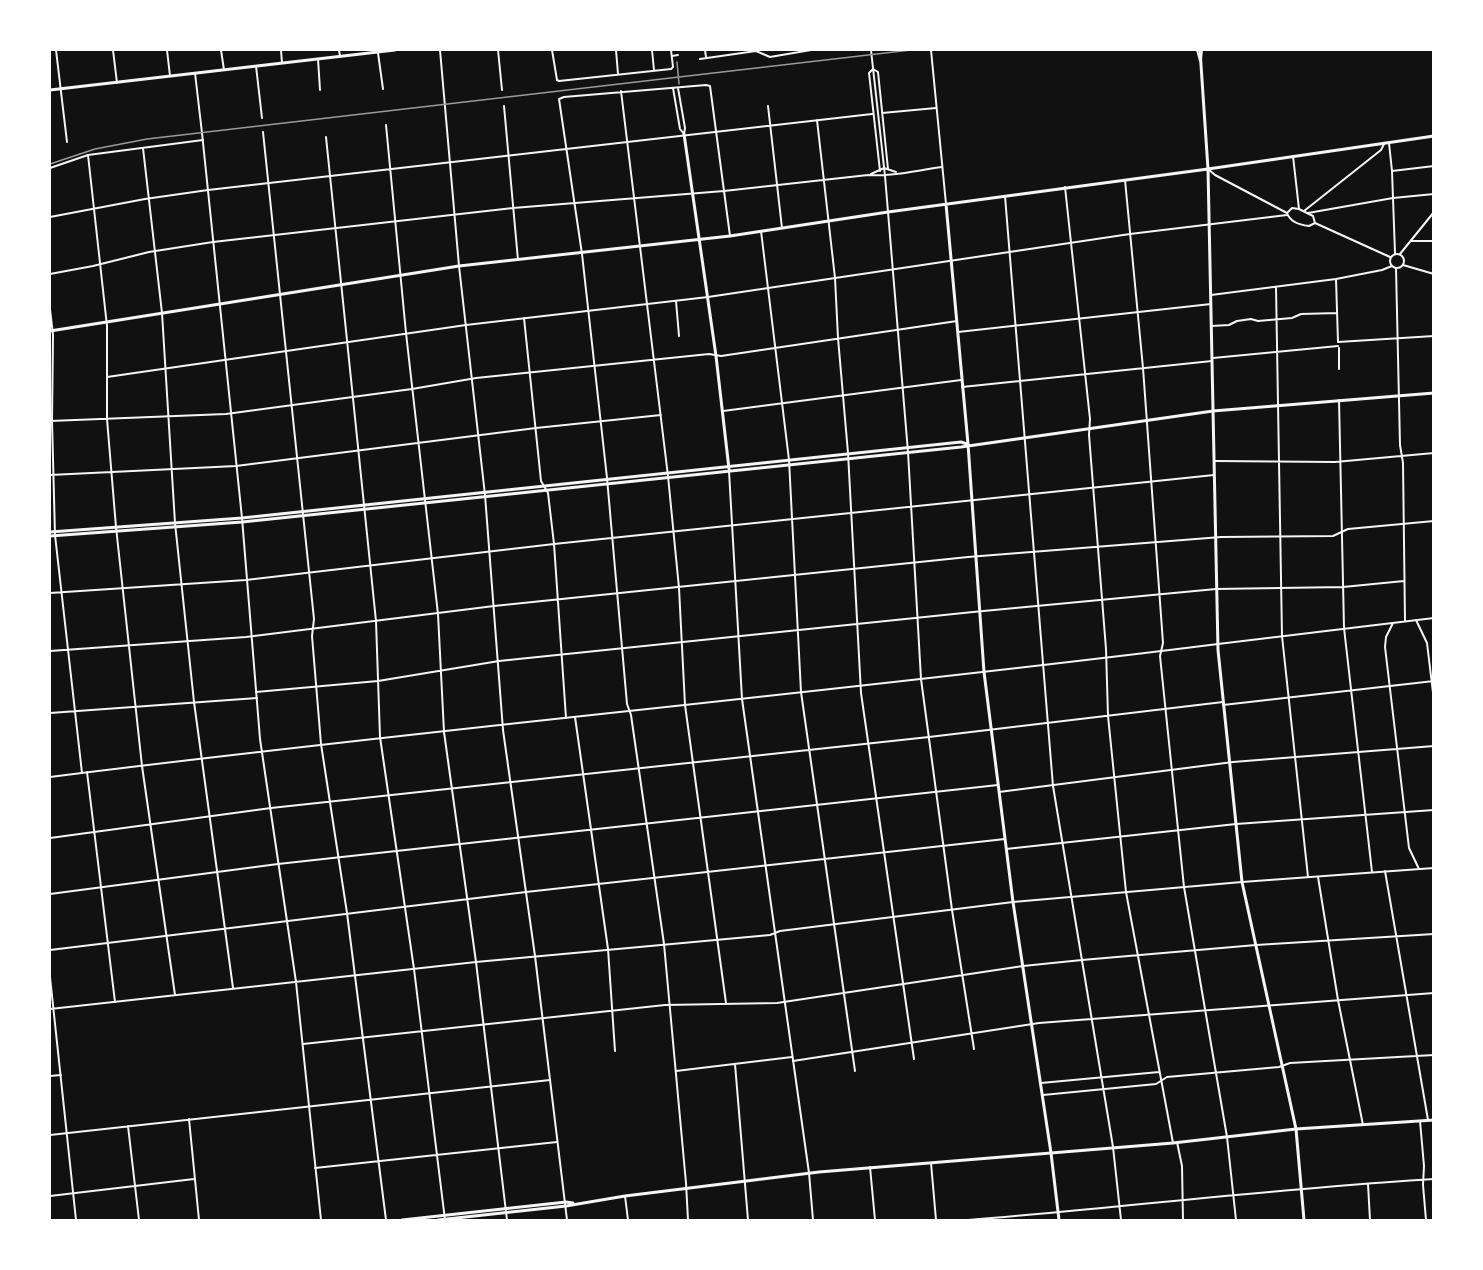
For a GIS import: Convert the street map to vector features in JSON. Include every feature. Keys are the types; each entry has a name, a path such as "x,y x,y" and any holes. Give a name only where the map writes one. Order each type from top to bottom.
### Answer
{"main road":[{"path":"50,90 395,50"},
{"path":"1200,50 1208,169 1216,589 1223,703 1242,882 1296,1130 1304,1221"},
{"path":"684,134 716,356 729,469"},
{"path":"51,331 459,266 730,236 1434,136"},
{"path":"946,204 968,444 984,672 1013,902 1043,1095 1059,1221"},
{"path":"50,534 242,520 908,450 961,442 968,444 1024,438 1213,411 1434,393"},
{"path":"402,1221 445,1219 745,1180 870,1167 1434,1120"},
{"path":"438,1221 445,1219"}],"street":[{"path":"56,50 67,142"},
{"path":"113,50 117,83"},
{"path":"167,50 170,76"},
{"path":"221,50 224,70"},
{"path":"281,50 282,63"},
{"path":"339,50 340,56"},
{"path":"440,50 459,266 485,493 503,726 535,956 567,1221"},
{"path":"498,50 502,90"},
{"path":"552,50 559,81 672,69 671,50"},
{"path":"616,50 618,75"},
{"path":"652,50 654,71"},
{"path":"699,52 705,50 706,57"},
{"path":"700,59 760,50 768,57 810,50"},
{"path":"871,50 885,176 908,450 921,680 952,910 974,1049"},
{"path":"931,50 946,204"},
{"path":"378,52 383,89"},
{"path":"672,56 678,55"},
{"path":"318,59 320,90"},
{"path":"673,63 677,62"},
{"path":"256,66 262,118"},
{"path":"880,171 869,73 873,69 878,72 888,169"},
{"path":"195,73 242,520 262,750 296,982 321,1221"},
{"path":"688,1221 664,944 627,704 608,480 582,254 559,101 561,98 706,84 710,86 730,236"},
{"path":"678,87 684,134"},
{"path":"673,88 680,129 684,134"},
{"path":"621,91 668,474 679,588 685,705 726,1004"},
{"path":"504,106 518,260"},
{"path":"768,106 782,228"},
{"path":"882,112 937,108"},
{"path":"50,217 150,198 208,190 872,114"},
{"path":"817,120 835,278 849,456 861,686 892,917 914,1059"},
{"path":"386,125 406,333 438,614 444,732 476,962 507,1221"},
{"path":"263,132 304,513 314,628 312,636 315,687 321,744 347,913 386,1221"},
{"path":"326,137 376,621 380,737 414,969 445,1219"},
{"path":"50,168 88,154 203,140"},
{"path":"1386,143 1392,171 1395,253"},
{"path":"1306,212 1381,150 1386,143"},
{"path":"143,148 162,313 175,525 201,758 233,988"},
{"path":"88,154 107,322 107,419 122,588 142,766 175,995"},
{"path":"1293,156 1299,209"},
{"path":"1392,171 1434,166"},
{"path":"50,274 155,251 213,242 454,214 573,202 724,191 868,175 885,176 942,167"},
{"path":"884,168 899,172"},
{"path":"868,175 884,168"},
{"path":"1208,169 1215,176 1287,214 1294,221 1309,226 1315,223"},
{"path":"1125,180 1143,368 1163,643 1161,651 1165,708 1184,887 1227,1137 1236,1221"},
{"path":"1065,187 1086,375 1108,716 1126,892 1159,1072 1174,1142 1182,1166 1183,1221"},
{"path":"1306,212 1434,194"},
{"path":"1005,196 1053,786 1113,1147 1121,1221"},
{"path":"107,377 466,325 767,289 1130,234 1287,214 1292,208 1313,216 1315,223 1390,257"},
{"path":"1400,254 1434,212"},
{"path":"761,231 789,462 801,692 855,1071"},
{"path":"1411,241 1434,242"},
{"path":"1392,267 1389,262 1390,257 1395,253 1400,254 1404,260 1403,265"},
{"path":"1211,295 1336,279 1403,265 1434,274"},
{"path":"1396,268 1405,621"},
{"path":"1336,279 1339,369"},
{"path":"1276,288 1282,636 1308,877"},
{"path":"676,301 679,336"},
{"path":"958,332 1211,304"},
{"path":"50,309 51,475 55,533 82,773"},
{"path":"1211,326 1229,325 1251,319 1257,321 1294,318 1301,314 1337,314"},
{"path":"524,318 536,428 554,544 566,718"},
{"path":"51,421 231,414 472,379 775,349 957,321"},
{"path":"962,387 1086,375 1338,344 1434,336"},
{"path":"723,411 962,380"},
{"path":"1339,400 1344,628 1372,872"},
{"path":"51,475 236,466 536,428 661,415"},
{"path":"1214,461 1278,463 1341,461 1434,453"},
{"path":"729,469 742,699 809,1173 813,1221"},
{"path":"50,593 246,580 673,531 1214,475"},
{"path":"50,651 251,636 494,606 975,556 1215,538 1333,536 1350,528 1434,521"},
{"path":"256,692 378,681 499,661 1037,606 1216,589 1343,587 1404,581"},
{"path":"50,777 262,750 921,680 1434,618"},
{"path":"1416,620 1426,639 1434,701"},
{"path":"1393,623 1385,642 1409,851 1419,869"},
{"path":"50,838 271,808 929,737 1165,708 1352,691 1432,681"},
{"path":"50,713 257,698"},
{"path":"575,717 608,949 615,1051"},
{"path":"999,792 1229,762 1434,746"},
{"path":"87,772 115,1002"},
{"path":"50,894 278,864 998,785"},
{"path":"1006,849 1236,824 1434,810"},
{"path":"50,950 526,892 1005,839"},
{"path":"50,1009 476,962 776,933 1071,896 1434,868"},
{"path":"1385,872 1429,1120"},
{"path":"1318,876 1338,1000 1363,1125"},
{"path":"303,1044 669,1004 785,1002 1023,966 1082,960 1256,945 1434,934"},
{"path":"50,978 76,1221"},
{"path":"793,1061 1032,1024 1434,993"},
{"path":"1043,1095 1156,1084 1167,1077 1290,1064 1434,1055"},
{"path":"676,1071 792,1056"},
{"path":"735,1064 748,1221"},
{"path":"1041,1083 1159,1072"},
{"path":"50,1076 61,1075"},
{"path":"50,1135 550,1080"},
{"path":"189,1119 199,1221"},
{"path":"1420,1121 1426,1221"},
{"path":"128,1126 138,1221"},
{"path":"315,1167 558,1141"},
{"path":"931,1163 936,1221"},
{"path":"870,1167 875,1221"},
{"path":"50,1196 194,1179"},
{"path":"968,1221 1302,1188 1434,1179"},
{"path":"1368,1183 1370,1221"},
{"path":"625,1196 628,1221"}],"railway":[{"path":"50,164 95,149 147,139 911,50"},
{"path":"677,62 679,84"}]}
